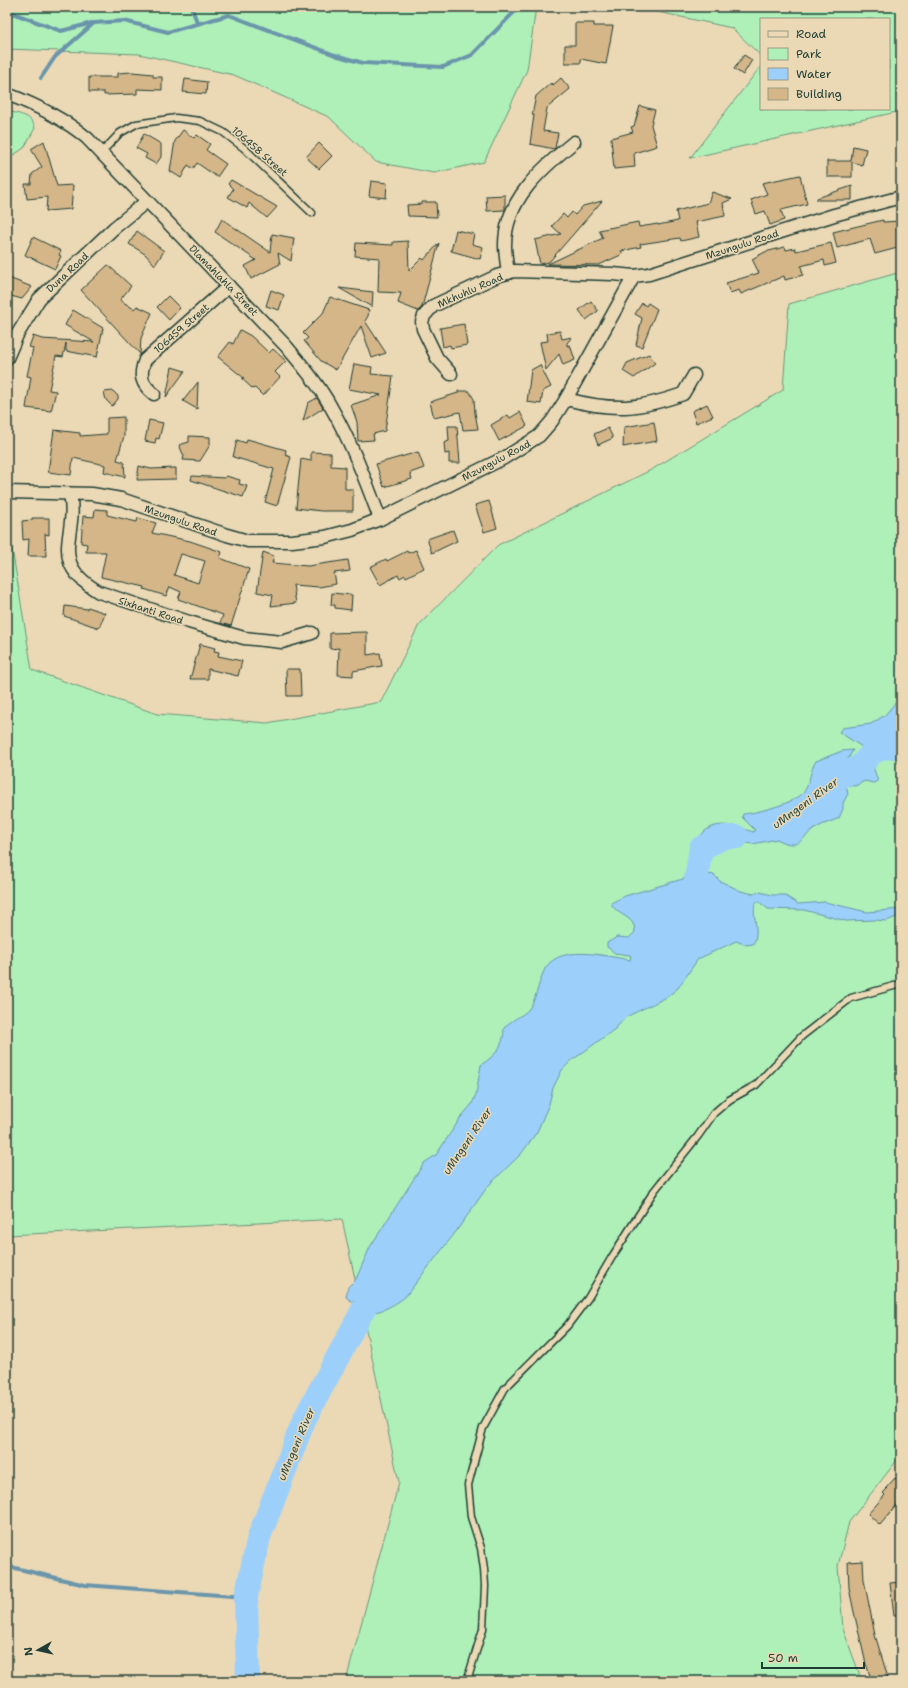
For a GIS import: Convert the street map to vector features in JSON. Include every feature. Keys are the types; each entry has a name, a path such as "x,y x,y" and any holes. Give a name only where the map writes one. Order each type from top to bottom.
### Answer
{"street":[{"name":"Dlamahlahla Street","path":"7,94 33,104 72,125 87,138 286,346 314,380 331,406 349,442 380,519"},
{"path":"508,273 505,245 506,234 510,218 519,199 530,182 547,164 574,142"},
{"name":"Mzungulu Road","path":"7,492 104,495 121,499 227,536 248,541 285,542 325,537 352,530 380,519 504,458 539,436 552,421 566,399 634,276 649,274 834,215 901,197"},
{"name":"Duna Road","path":"7,358 17,335 39,299 114,228 147,201"},
{"name":"Mkhuhlu Road","path":"451,374 437,358 423,329 422,322 424,316 433,306 508,273 550,272 634,276"},
{"name":"106459 Street","path":"154,394 147,389 142,381 141,374 145,360 229,286"},
{"path":"566,399 620,409 640,406 683,394 694,375"},
{"name":"Sixhanti Road","path":"70,494 72,511 67,553 78,576 87,585 99,592 142,607 244,638 282,642 312,633"}],"lane":[{"name":"106458 Street","path":"101,154 120,133 136,124 176,118 200,122 223,132 244,148 312,213"},
{"path":"467,1681 483,1629 485,1586 481,1548 471,1517 468,1485 482,1428 504,1388 567,1326 588,1298 654,1191 698,1136 714,1113 729,1100 756,1085 802,1036 851,998 901,984"}],"green space":[{"path":"7,7 536,7 527,70 484,162 434,173 376,162 329,117 234,75 139,54 7,49"},
{"path":"635,7 901,7 901,111 690,158 760,67 760,110 890,110 890,18 760,18 760,55 732,28"},
{"path":"7,111 20,114 28,118 31,120 35,128 24,148 12,156 7,167"},
{"path":"901,272 901,1455 849,1522 838,1566 843,1629 862,1681 346,1681 399,1482 342,1219 7,1235 7,518 32,670 157,714 267,723 381,702 419,625 498,545 651,470 783,390 789,304"}],"water":[{"path":"901,696 901,756 886,753 876,756 839,732 842,728 871,724 885,715"},
{"path":"853,750 848,759 854,761 871,761 878,781 873,783 865,781 855,786 846,785 848,794 843,803 843,809 839,818 818,827 800,842 791,844 777,839 753,844 727,840 716,846 706,846 701,841 701,835 707,830 720,825 733,826 754,832 755,830 742,817 743,814 757,812 785,804 800,796 806,788 812,768 816,761 842,751"},
{"path":"708,874 714,875 720,881 741,891 753,894 760,892 772,895 784,895 798,904 825,902 867,912 901,909 901,915 887,921 846,921 804,910 768,909 758,901 754,908 756,932 753,944 746,945 736,941 698,959 678,988 667,997 626,1017 615,1029 571,1061 562,1070 553,1088 549,1104 537,1132 521,1154 488,1186 455,1233 405,1297 388,1307 374,1312 348,1299 346,1297 348,1287 356,1279 370,1247 424,1163 436,1155 461,1117 472,1104 476,1094 481,1065 491,1058 498,1050 503,1040 504,1028 530,1007 535,998 543,973 549,963 558,957 582,953 630,960 631,956 615,953 607,947 607,943 617,937 629,938 635,932 632,922 617,911 611,903 625,896 686,878 702,877"}],"building":[{"path":"575,23 594,23 594,26 613,26 606,64 581,59 581,63 565,63 565,45 575,45"},
{"path":"744,55 752,60 743,75 734,69"},
{"path":"132,72 153,74 153,77 162,77 162,90 137,89 137,94 104,95 104,92 89,92 89,77 118,77 118,73"},
{"path":"561,78 570,89 547,108 543,131 558,133 555,148 530,144 534,115 532,115 536,96 551,83 553,85"},
{"path":"185,79 207,82 206,94 183,92"},
{"path":"640,106 655,110 651,125 657,146 634,153 635,167 614,169 611,138 633,132 631,127 634,126"},
{"path":"183,130 194,138 197,135 210,144 206,150 226,164 217,177 197,163 193,169 188,165 181,178 170,171 175,141"},
{"path":"144,134 161,144 161,157 156,164 145,158 147,154 136,148"},
{"path":"44,141 57,186 73,185 71,209 46,211 47,197 27,199 25,184 31,184 32,174 42,167 31,149"},
{"path":"319,143 332,156 319,169 306,157"},
{"path":"853,146 866,149 862,165 852,162 852,177 827,177 827,161 851,161"},
{"path":"800,175 807,204 781,210 784,220 770,225 765,211 756,214 751,200 767,194 762,183"},
{"path":"231,180 277,207 267,218 249,203 247,208 228,197 233,189 228,184"},
{"path":"371,181 387,183 386,198 369,196"},
{"path":"852,186 852,200 817,200 817,198"},
{"path":"712,192 732,199 723,203 725,216 696,222 699,237 681,241 680,238 640,244 641,247 621,251 623,254 599,265 548,264 603,238 599,230 638,222 639,227 678,221 676,211 708,203"},
{"path":"505,195 505,210 487,211 486,196"},
{"path":"602,201 549,262 540,264 535,240 561,234 552,226 563,214 567,218 572,212 575,215 583,206"},
{"path":"422,202 436,202 437,217 408,216 407,205 422,204"},
{"path":"222,219 270,252 272,234 294,238 291,261 278,253 280,264 251,279 245,266 256,260 215,232"},
{"path":"883,220 883,222 901,221 901,247 875,254 870,239 837,248 833,232"},
{"path":"456,230 474,234 472,244 483,247 480,259 451,251"},
{"path":"137,231 164,251 155,265 145,254 129,244"},
{"path":"33,237 61,251 59,255 61,256 55,269 25,255"},
{"path":"408,241 409,271 422,258 424,260 439,243 422,307 418,311 398,303 401,293 378,292 379,258 355,256 356,243 393,245 393,242"},
{"path":"831,243 836,263 825,266 824,260 801,266 803,275 785,280 784,276 741,294 739,290 730,293 726,283 759,273 752,259 765,252 785,247 786,250 795,248 796,251"},
{"path":"108,265 131,286 120,300 134,309 137,306 152,313 141,338 140,354 81,290"},
{"path":"7,277 32,287 22,299 7,295"},
{"path":"339,288 373,292 372,307"},
{"path":"271,290 284,295 279,310 266,306"},
{"path":"168,296 180,308 169,320 157,307"},
{"path":"330,297 369,310 365,321 386,353 372,358 361,326 336,370 321,361 304,341 308,338 303,333 323,313"},
{"path":"591,301 598,311 586,320 579,310"},
{"path":"642,303 646,306 648,303 657,309 642,347 636,345 642,318 635,314"},
{"path":"73,310 103,328 97,357 66,351 66,343 63,357 56,356 49,390 56,391 51,411 26,408 31,377 27,376 33,348 29,347 33,336 42,339 94,342 65,325"},
{"path":"464,324 467,345 451,348 450,345 443,347 440,328"},
{"path":"240,330 251,336 269,353 273,349 286,361 275,372 280,377 263,396 255,388 253,389 242,379 244,378 218,357 230,342 233,344"},
{"path":"560,331 562,339 572,337 567,343 567,346 570,345 575,360 563,365 559,354 546,370 540,342 548,341 547,333"},
{"path":"649,354 655,363 634,378 623,371 627,363"},
{"path":"354,364 372,367 371,374 393,376 385,431 373,434 374,440 358,441 357,422 351,405 381,395 349,389"},
{"path":"540,365 551,387 543,391 541,404 527,402 531,370"},
{"path":"172,367 185,371 166,397"},
{"path":"198,382 197,409 183,401"},
{"path":"113,391 118,396 118,399 112,406 106,400 104,392"},
{"path":"458,391 469,391 474,399 478,429 463,430 460,412 434,418 430,402 458,393"},
{"path":"317,398 323,408 303,421 308,403"},
{"path":"707,404 713,416 696,423 692,411"},
{"path":"520,412 527,426 499,441 491,425 508,415 510,418"},
{"path":"124,417 124,436 117,460 124,462 125,477 104,472 105,465 73,458 71,475 48,472 54,430 80,433 80,436 107,434 107,418"},
{"path":"149,420 163,423 159,439 156,438 155,443 145,441"},
{"path":"654,422 657,441 623,447 624,427"},
{"path":"448,426 457,426 460,463 449,463 449,453 445,454 444,443 449,441"},
{"path":"608,428 613,438 598,445 594,434"},
{"path":"189,436 210,437 210,445 200,461 183,460 184,456 179,445 189,442"},
{"path":"247,439 286,450 285,455 291,457 277,506 265,502 274,469 233,457 237,440 246,443"},
{"path":"311,452 331,453 331,466 345,467 345,489 353,489 353,511 321,511 296,508 301,459 311,461"},
{"path":"418,452 424,468 410,473 412,479 384,487 376,464"},
{"path":"139,466 151,469 176,468 176,479 137,480"},
{"path":"192,476 225,478 226,476 240,480 239,484 247,486 243,497 191,480"},
{"path":"489,501 497,528 484,532 475,505"},
{"path":"95,509 107,510 107,515 137,522 138,518 156,523 152,533 190,541 222,552 220,558 249,569 231,626 220,623 223,615 178,599 181,592 170,587 166,596 144,589 145,587 101,577 106,552 86,552 87,544 81,543 83,516 94,517","holes":["181,554 205,561 198,583 174,575"]},
{"path":"32,518 49,518 49,535 45,534 46,556 28,556 29,539 23,540 22,521 32,520"},
{"path":"453,530 457,541 432,553 427,539"},
{"path":"416,550 424,568 406,577 405,575 400,578 398,575 380,585 370,567 386,559 387,561 407,551 408,553"},
{"path":"263,552 274,556 272,563 308,566 348,560 350,571 334,573 336,584 319,587 293,585 296,603 271,606 273,595 257,592"},
{"path":"332,593 352,595 351,610 335,608 335,605 331,605"},
{"path":"65,606 87,609 88,607 105,613 99,628 64,616"},
{"path":"367,632 367,655 380,653 382,666 353,671 353,676 338,675 339,648 330,649 330,633"},
{"path":"200,644 215,648 214,651 219,652 218,656 242,661 238,676 208,669 208,679 190,679"},
{"path":"286,669 300,669 301,696 287,696"},
{"path":"895,1478 901,1483 901,1500 880,1525 868,1514 885,1495 883,1493"},
{"path":"863,1561 864,1580 875,1635 889,1681 872,1681 866,1664 854,1612 849,1588 848,1562"},
{"path":"901,1582 901,1616 894,1616 890,1583"}],"waterway":[{"path":"191,7 198,24"},
{"path":"41,78 55,57 94,23 124,21 168,32 229,15 335,55 363,63 443,67 472,55 519,7"},
{"path":"7,11 61,31 92,23"},
{"name":"uMngeni River","path":"839,778 860,766 872,753 882,748 901,746"},
{"name":"uMngeni River","path":"691,910 701,848 725,837 737,837"},
{"name":"uMngeni River","path":"248,1681 246,1597 259,1537 304,1420 380,1278"},
{"path":"7,1566 85,1585 246,1597"}]}
